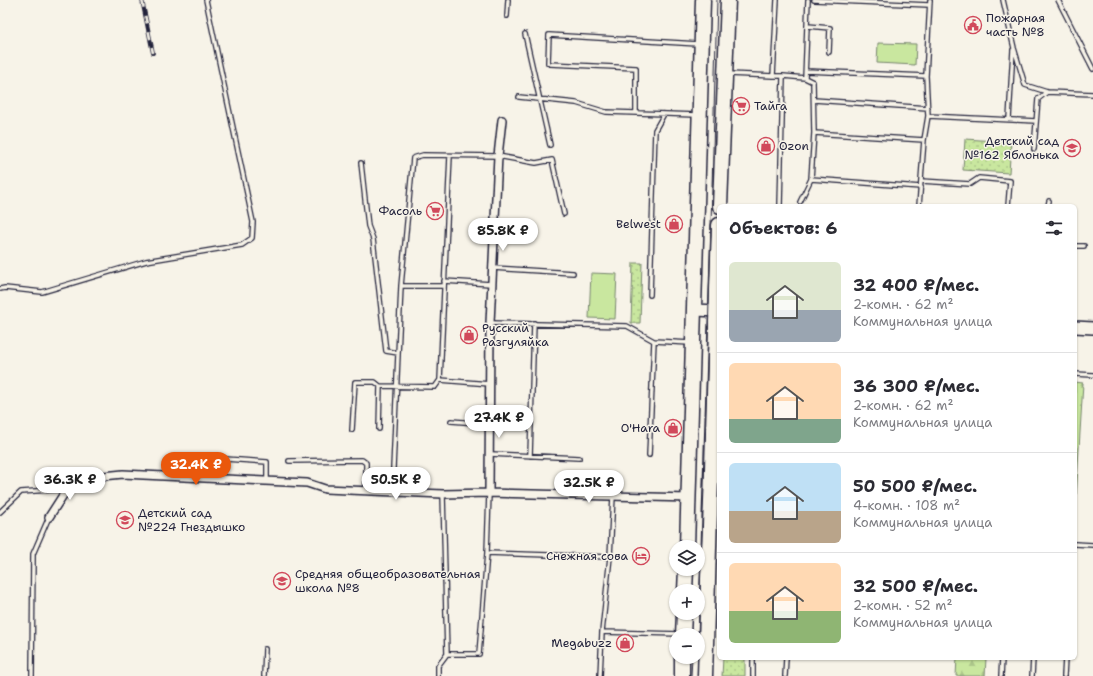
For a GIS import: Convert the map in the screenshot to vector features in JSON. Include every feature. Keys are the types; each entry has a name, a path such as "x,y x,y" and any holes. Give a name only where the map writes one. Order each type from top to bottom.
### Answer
{"highway":[{"path":"687,540 703,0"},
{"path":"720,204 728,0"},
{"path":"705,676 713,537 717,355"},
{"path":"682,664 682,676"}],"street":[{"path":"489,493 490,323 498,156 502,120"},
{"path":"694,310 717,310"},
{"path":"1077,327 1093,328"},
{"path":"49,517 67,489 84,478 123,474 307,483 325,489 443,494 489,493 613,495 689,498"}],"lane":[{"path":"0,289 5,288 42,292 146,260 242,245 252,238 253,222 206,0"},
{"path":"507,16 508,0"},
{"path":"773,76 777,0"},
{"path":"806,78 808,0"},
{"path":"814,0 929,5"},
{"path":"920,204 924,140 928,116 926,76 930,0"},
{"path":"1003,0 1014,48 1026,86 1047,92 1093,94"},
{"path":"1058,0 1093,69"},
{"path":"808,26 830,28 829,52"},
{"path":"525,34 550,145"},
{"path":"636,113 636,68 550,64 548,63 549,36 701,44"},
{"path":"1009,119 1014,48"},
{"path":"806,71 926,76"},
{"path":"726,74 806,78 813,82 814,133 811,179 800,202"},
{"path":"780,204 783,76"},
{"path":"1034,150 1038,99 1047,92"},
{"path":"520,97 576,103 606,112 700,116"},
{"path":"814,100 928,108"},
{"path":"650,295 655,130 664,114"},
{"path":"928,116 1036,121"},
{"path":"814,133 924,140"},
{"path":"392,491 401,286 414,158 423,155 498,156 536,163 552,160 564,214"},
{"path":"352,430 355,382 375,382 380,386 435,387 440,380 450,156"},
{"path":"361,163 368,226 373,239 386,351 398,353"},
{"path":"921,181 970,184 979,178 1010,181 1008,204"},
{"path":"811,179 921,187"},
{"path":"1077,246 1084,246"},
{"path":"493,268 573,273"},
{"path":"444,281 492,284"},
{"path":"401,286 444,286"},
{"path":"490,323 627,326 654,341 693,343"},
{"path":"530,456 534,324"},
{"path":"649,455 654,341"},
{"path":"1077,374 1093,375"},
{"path":"440,380 490,384"},
{"path":"379,429 380,386"},
{"path":"451,421 490,424"},
{"path":"490,454 579,458"},
{"path":"183,476 183,460 211,458 267,462 267,481"},
{"path":"289,461 362,460 366,462 366,490"},
{"path":"0,512 21,492 67,489"},
{"path":"447,654 479,654 487,553 489,493"},
{"path":"438,676 438,666 447,654 443,494"},
{"path":"600,676 602,632 610,557 613,495"},
{"path":"32,676 33,554 49,517"},
{"path":"1077,544 1093,545"},
{"path":"487,553 610,557"},
{"path":"602,632 669,634"},
{"path":"264,676 265,649"},
{"path":"753,660 753,676"},
{"path":"785,676 786,660"},
{"path":"1001,676 1002,660"},
{"path":"1032,676 1033,660"},
{"path":"1064,676 1065,660"}],"green space":[{"path":"878,43 916,44 915,65 877,63"},
{"path":"965,139 1011,142 1009,173 963,170"},
{"path":"633,263 642,263 640,323 631,323"},
{"path":"591,273 617,274 615,319 589,318"},
{"path":"1077,382 1083,383 1077,482"},
{"path":"723,660 745,660 745,676 722,676"},
{"path":"957,660 986,660 985,676 956,676"}],"tram line":[{"path":"698,628 704,488 717,0"},
{"path":"691,676 692,664"}],"railway":[{"path":"142,0 153,53"}],"place":[{"name":"Пожарная часть №8","path":"973,25"},
{"name":"Тайга","path":"741,106"},
{"name":"Ozon","path":"766,146"},
{"name":"Детский сад №162 Яблонька","path":"1072,148"},
{"name":"Фасоль","path":"435,211"},
{"name":"Belwest","path":"674,224"},
{"name":"Русский Разгуляйка","path":"469,335"},
{"name":"O'Hara","path":"673,428"},
{"name":"Детский сад №224 Гнездышко","path":"125,520"},
{"name":"Снежная сова","path":"641,556"},
{"name":"Средняя общеобразовательная школа №8","path":"282,581"},
{"name":"Megabuzz","path":"625,643"}]}
